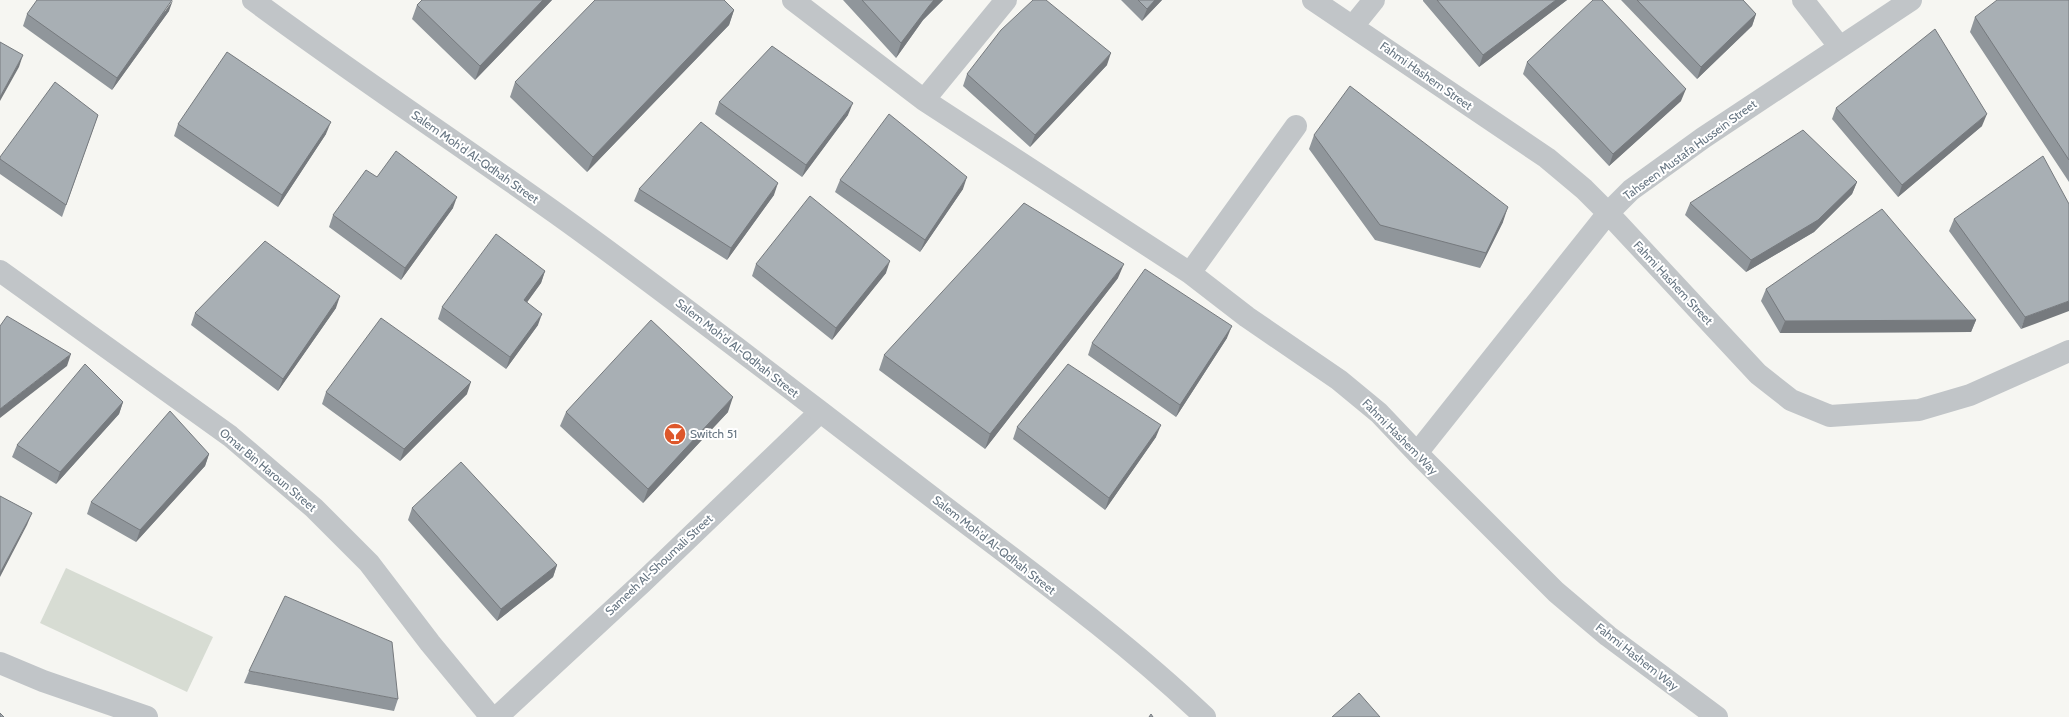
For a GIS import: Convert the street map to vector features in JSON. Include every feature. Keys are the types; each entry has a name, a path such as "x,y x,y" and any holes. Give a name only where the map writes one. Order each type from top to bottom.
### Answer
{"street":[{"name":"Salem Moh'd Al-Qdhah Street","path":"253,0 323,52 555,213 698,316 820,412 1043,583 1169,683 1205,717"},
{"name":"Fahmi Hashem Way","path":"793,0 924,100 1190,273 1247,317 1339,380 1379,413 1556,592 1608,636 1717,717"},
{"path":"924,100 1006,0"},
{"name":"Fahmi Hashem Street","path":"1313,0 1547,158 1584,189 1608,213 1758,374 1791,400 1830,416 1919,410 1970,396 2069,351"},
{"path":"1353,26 1374,0"},
{"path":"1803,0 1839,46"},
{"name":"Tahseen Mustafa Hussein Street","path":"1417,453 1608,213 1631,190 1703,138 1910,0"},
{"path":"1190,273 1296,126"},
{"name":"Omar Bin Haroun Street","path":"0,271 230,436 314,508 369,563 430,643 491,717"},
{"name":"Sameeh Al-Shoumali Street","path":"498,717 643,582 820,412"},
{"path":"0,663 43,681 147,717"}],"shaded area":[{"path":"66,568 213,637 187,692 40,623"}],"building":[{"path":"37,0 172,0 117,78 27,14"},
{"path":"422,0 543,0 480,66 417,5"},
{"path":"595,0 724,0 734,10 593,157 515,82"},
{"path":"862,0 934,0 901,43"},
{"path":"1033,0 1046,0 1111,53 1035,135 967,74 1001,30"},
{"path":"1138,0 1155,0 1147,9"},
{"path":"1437,0 1556,0 1483,55"},
{"path":"1593,0 1602,0 1686,89 1613,154 1527,62"},
{"path":"1637,0 1743,0 1756,14 1701,67"},
{"path":"1997,0 2069,0 2069,160 1975,17"},
{"path":"1935,29 1987,114 1902,185 1836,108"},
{"path":"0,42 23,55 0,97"},
{"path":"772,46 853,103 806,165 719,102"},
{"path":"227,52 331,122 282,195 178,124"},
{"path":"55,82 98,115 66,205 0,159"},
{"path":"1350,86 1508,207 1486,253 1380,225 1314,135"},
{"path":"889,114 967,177 925,240 840,180"},
{"path":"701,122 778,183 731,248 639,189"},
{"path":"1803,130 1857,182 1818,220 1751,260 1690,203"},
{"path":"396,151 457,197 405,268 333,215 366,170 377,177"},
{"path":"2043,156 2069,204 2069,301 2025,317 1954,219"},
{"path":"810,196 890,261 836,328 756,264"},
{"path":"1024,203 1124,264 990,434 884,355"},
{"path":"1882,209 1976,320 1785,321 1766,289"},
{"path":"496,234 545,271 524,300 542,314 510,357 442,307"},
{"path":"265,241 340,296 283,379 195,313"},
{"path":"1145,269 1232,326 1180,405 1092,343"},
{"path":"7,316 71,354 0,409 0,326"},
{"path":"381,318 471,382 404,449 326,392"},
{"path":"651,320 733,397 648,489 566,412"},
{"path":"85,364 123,402 60,472 17,445"},
{"path":"1068,364 1161,425 1109,498 1017,427"},
{"path":"170,411 209,454 140,530 91,502"},
{"path":"461,462 557,565 501,609 412,508"},
{"path":"0,496 32,513 0,573"},
{"path":"285,596 392,642 398,699 249,671"},
{"path":"1359,693 1380,717 1332,717"}],"place":[{"name":"Switch 51","path":"675,434"}]}
